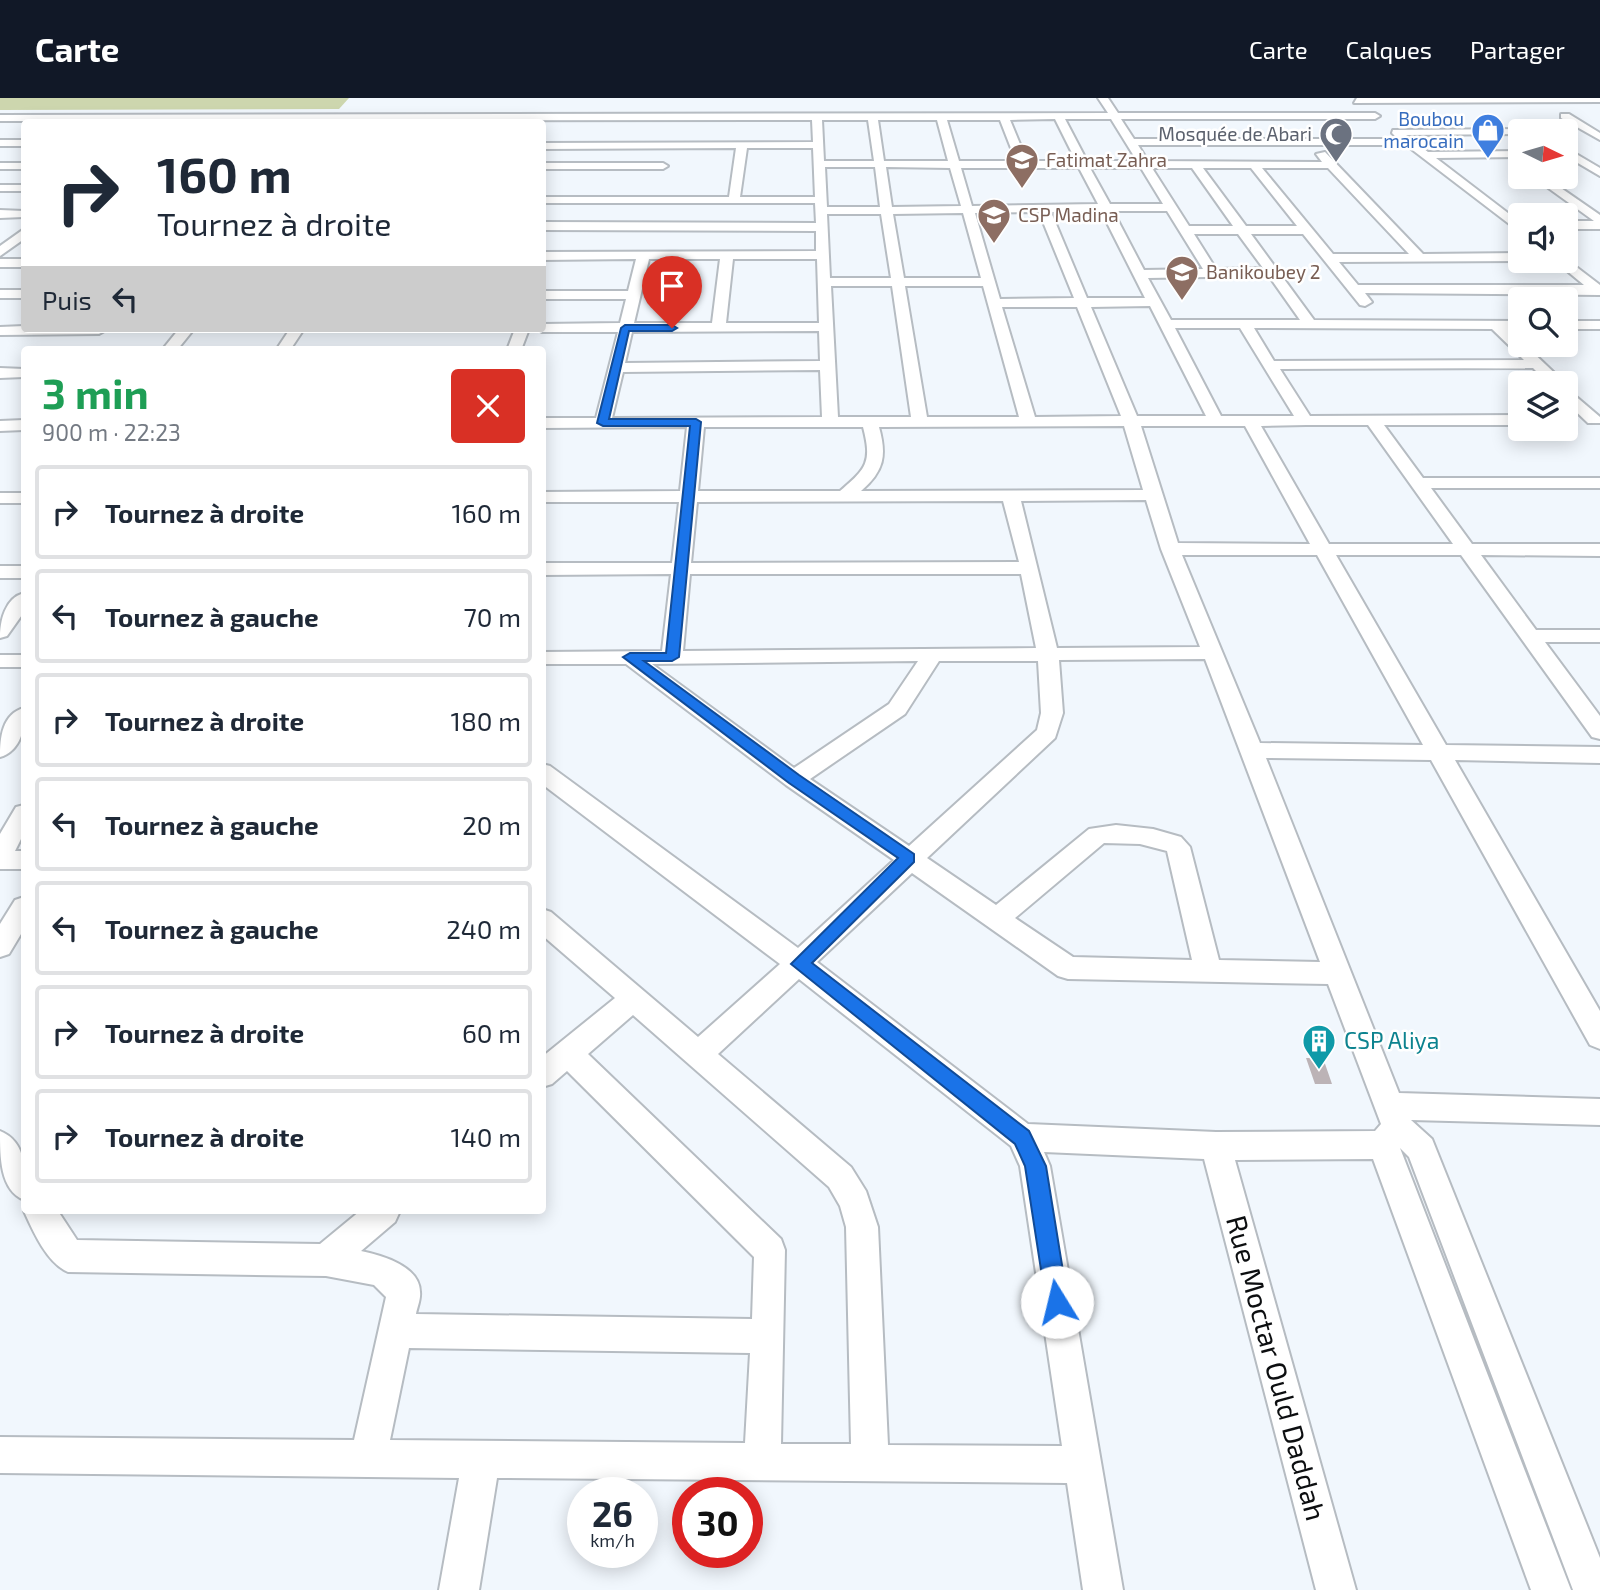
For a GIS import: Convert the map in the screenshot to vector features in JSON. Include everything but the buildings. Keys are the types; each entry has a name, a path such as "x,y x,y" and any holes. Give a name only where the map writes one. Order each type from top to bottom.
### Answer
{"street":[{"path":"1102,98 1212,273"},
{"path":"1355,99 1600,99"},
{"path":"1355,99 1508,218"},
{"path":"1430,99 1476,132"},
{"path":"1487,99 1518,119"},
{"path":"1230,107 1238,116"},
{"path":"339,117 348,108"},
{"path":"306,119 423,112 441,119"},
{"path":"452,119 511,112 522,119"},
{"path":"541,119 659,112 672,131 742,146 818,145"},
{"path":"546,146 672,131 721,112 785,112 817,116 872,116 909,112 941,116 1238,116 1286,112 1298,116 1375,117"},
{"path":"1286,112 1309,142 1419,257"},
{"path":"817,116 830,422"},
{"path":"872,116 920,422"},
{"path":"941,116 1028,421"},
{"path":"1004,116 1023,164"},
{"path":"1058,116 1216,421"},
{"path":"1552,116 1588,116"},
{"path":"1566,116 1600,137"},
{"path":"0,118 48,119"},
{"path":"648,226 672,131"},
{"path":"1397,132 1508,131"},
{"path":"1130,142 1410,142"},
{"path":"3,145 21,143"},
{"path":"734,200 742,146"},
{"path":"1578,153 1590,153"},
{"path":"1426,155 1506,154"},
{"path":"1578,159 1600,173"},
{"path":"819,164 1332,165"},
{"path":"1195,165 1310,324"},
{"path":"1254,165 1383,324"},
{"path":"0,166 21,166"},
{"path":"546,166 663,166"},
{"path":"566,200 580,166"},
{"path":"0,188 21,188"},
{"path":"1554,189 1600,223"},
{"path":"546,200 656,191 734,200 887,211 1171,208"},
{"path":"1044,209 1131,421 1151,495 1170,549 1338,972 1551,1590"},
{"path":"0,214 21,214"},
{"path":"1578,224 1600,223"},
{"path":"546,254 573,241 648,226 822,227"},
{"path":"546,228 573,241 643,257 823,255"},
{"path":"1185,230 1307,230"},
{"path":"0,252 21,235"},
{"path":"603,423 643,257"},
{"path":"719,327 727,257"},
{"path":"1329,258 1508,257"},
{"path":"0,263 21,263"},
{"path":"1140,274 1272,272"},
{"path":"1577,273 1599,290"},
{"path":"824,282 990,282"},
{"path":"1354,289 1599,290"},
{"path":"0,294 21,294"},
{"path":"546,295 633,295"},
{"path":"996,303 1154,302"},
{"path":"1166,324 1508,325"},
{"path":"1244,324 1305,421"},
{"path":"1496,325 1543,371"},
{"path":"1578,325 1600,325"},
{"path":"546,328 826,327"},
{"path":"0,331 21,331"},
{"path":"84,346 97,333"},
{"path":"1270,365 1536,364"},
{"path":"616,368 827,365"},
{"path":"0,373 21,373"},
{"path":"1578,403 1597,420"},
{"path":"546,423 1508,420"},
{"path":"1578,420 1597,420"},
{"path":"1250,421 1600,1037"},
{"path":"1372,421 1600,732"},
{"path":"672,657 696,422"},
{"path":"844,496 872,472 877,462 879,454 870,422"},
{"path":"0,426 21,425"},
{"path":"1419,483 1600,482"},
{"path":"546,497 1151,495"},
{"path":"699,1053 800,964 909,858 1047,733 1052,718 1049,654 1012,496"},
{"path":"0,498 21,498"},
{"path":"1170,549 1600,550"},
{"path":"546,569 1029,568"},
{"path":"0,572 21,572"},
{"path":"0,632 21,603"},
{"path":"1530,636 1600,636"},
{"path":"546,657 1211,653"},
{"path":"794,779 897,709 933,655"},
{"path":"630,657 794,779 1068,968 1338,972"},
{"path":"0,661 21,661"},
{"path":"0,749 21,719"},
{"path":"1252,750 1600,755"},
{"path":"546,774 800,964 1022,1138 1035,1166 1103,1590"},
{"path":"21,819 0,858 21,860"},
{"path":"996,919 1098,835 1169,840 1178,847 1208,972"},
{"path":"0,947 21,912"},
{"path":"546,922 840,1177 855,1201 862,1227 870,1463"},
{"path":"546,1072 634,998"},
{"path":"568,1054 769,1251 772,1264 762,1462"},
{"path":"1022,1138 1216,1146 1390,1126 1600,1112"},
{"path":"1390,1126 1420,1149 1593,1590"},
{"name":"Rue Moctar Ould Daddah","path":"1216,1146 1336,1590"},
{"path":"3,1157 21,1182"},
{"path":"42,1214 68,1256 326,1260 382,1271 404,1292 368,1459"},
{"path":"326,1260 380,1214"},
{"path":"397,1331 768,1336"},
{"path":"0,1455 1083,1465"},
{"path":"459,1590 481,1460"}],"green space":[{"path":"0,98 349,98 339,109 0,110"}],"place":[{"name":"Boubou marocain","path":"1488,160"},
{"name":"Mosquée de Abari","path":"1336,164"},
{"name":"Fatimat Zahra","path":"1022,190"},
{"name":"CSP Madina","path":"994,245"},
{"name":"Banikoubey 2","path":"1182,302"},
{"name":"CSP Aliya","path":"1319,1071"}],"route":[{"path":"672,328 625,328 603,423 696,422 672,657 630,657 794,779 909,858 800,964 1022,1138 1031,1151 1035,1166 1057,1302"}]}
